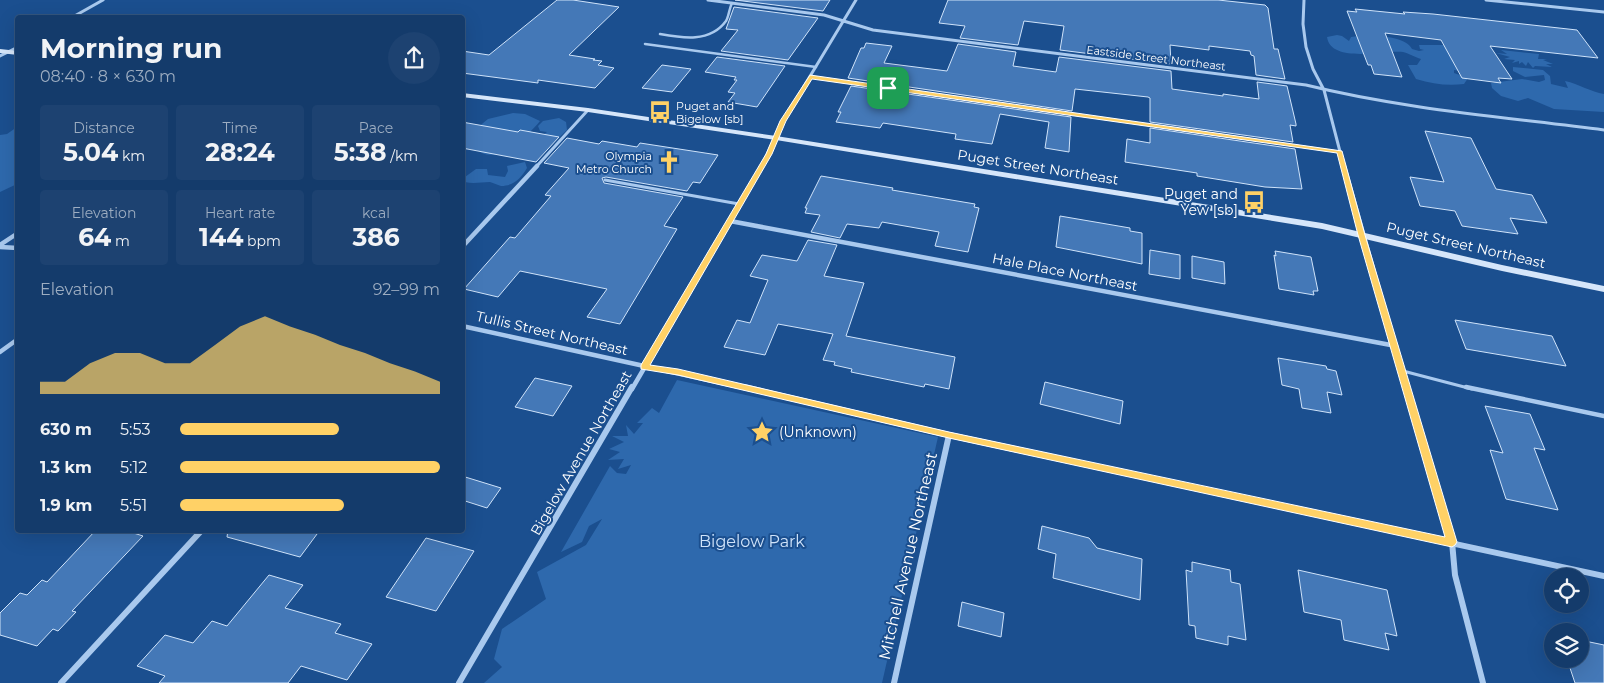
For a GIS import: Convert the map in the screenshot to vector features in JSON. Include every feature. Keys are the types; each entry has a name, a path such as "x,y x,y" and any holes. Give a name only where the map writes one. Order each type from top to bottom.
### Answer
{"street":[{"path":"76,15 104,0"},
{"name":"Eastside Street Northeast","path":"708,0 826,15 853,26 868,29 1306,85 1405,105 1604,130"},
{"name":"Bigelow Avenue Northeast","path":"459,683 769,154 783,121 856,0"},
{"path":"1304,0 1302,36 1315,76 1324,90 1362,235 1452,542 1455,575 1483,683"},
{"path":"1486,0 1604,12"},
{"path":"0,56 15,48"},
{"path":"0,51 15,53"},
{"name":"Puget Street Northeast","path":"465,95 588,110 776,138 1292,222 1362,235 1502,268 1604,289"},
{"path":"465,244 588,110"},
{"name":"Hale Place Northeast","path":"730,221 1396,346"},
{"path":"0,246 15,235"},
{"path":"0,246 15,248"},
{"name":"Tullis Street Northeast","path":"465,327 644,367 678,372 949,435 1604,576"},
{"path":"0,352 15,342"},
{"name":"Mitchell Avenue Northeast","path":"894,683 949,435"},
{"path":"60,683 199,533"}],"lane":[{"path":"660,34 692,38 713,34 725,22 732,3"},
{"path":"645,44 816,67"},
{"path":"810,77 1340,152"},
{"path":"605,180 739,204"},
{"path":"1403,371 1440,382 1604,416"}],"green space":[{"path":"1337,35 1349,41 1351,37 1358,36 1393,38 1419,51 1424,50 1420,49 1419,45 1452,45 1468,72 1454,70 1454,73 1468,78 1464,84 1452,85 1416,79 1408,65 1417,65 1421,59 1403,52 1348,53 1338,50 1331,45 1327,37"},
{"path":"1501,50 1539,54 1538,59 1547,59 1543,60 1553,64 1546,64 1552,67 1535,66 1533,68 1528,62 1526,66 1522,62 1519,64 1519,61 1512,63 1515,60 1504,59 1510,57 1496,53 1507,54"},
{"path":"1513,67 1543,70 1550,76 1551,84 1568,88 1565,81 1604,94 1604,112 1554,109 1528,98 1518,101 1501,96 1492,88 1491,83 1522,79 1539,82 1545,80 1544,75 1525,77 1513,71"},
{"path":"513,113 525,114 540,121 511,148 493,154 485,154 477,150 477,128 488,119"},
{"path":"559,118 566,122 567,130 550,146 543,135 547,132 540,131 538,126 543,121"},
{"path":"15,128 15,185 0,192 0,135 7,134"},
{"path":"525,162 527,168 525,172 517,181 510,185 501,186 490,182 465,182 465,177 476,169 487,169 488,175 505,177 508,171 507,166"},
{"name":"Bigelow Park","path":"677,380 938,437 882,683 484,683 502,667 494,659 502,629 546,599 537,572 586,545 602,519 589,526 582,542 561,552 610,466 617,473 626,474 631,465 618,469 624,459 608,460 620,452 609,449 624,442 612,436 628,436 626,425 634,434 643,423 637,423 652,408 659,413"}],"building":[{"path":"557,0 573,0 619,7 569,55 602,61 598,65 614,68 595,88 538,80 538,83 465,73 465,51 489,55"},
{"path":"735,0 830,0 823,11"},
{"path":"948,0 1218,0 1265,5 1268,8 1274,49 1278,49 1285,79 1256,75 1254,56 1251,55 1250,51 1209,46 1209,50 1170,45 1171,64 1060,50 1064,26 1024,21 1018,45 960,38 965,26 939,23"},
{"path":"734,7 818,18 788,60 721,51 738,30 726,29"},
{"path":"1355,9 1405,14 1403,12 1433,14 1577,30 1598,58 1490,46 1512,79 1498,78 1501,83 1462,78 1441,40 1385,33 1402,77 1374,74 1371,65 1368,65 1347,11 1357,12"},
{"path":"866,43 892,46 884,63 947,71 958,44 1016,52 1013,66 1056,72 1059,57 1171,71 1172,89 1223,96 1223,94 1259,99 1257,82 1287,86 1296,124 1296,126 1290,125 1293,142 1150,122 1150,98 1148,97 1075,89 1072,111 848,78 861,48 864,48"},
{"path":"717,57 785,66 757,107 728,102 735,93 728,92 737,80 734,80 736,77 705,72"},
{"path":"662,65 691,69 672,92 642,88"},
{"path":"851,86 1071,117 1069,152 1045,148 1049,122 1000,114 992,144 955,139 956,134 883,123 880,128 836,122 841,112 838,112"},
{"path":"465,123 559,137 536,162 465,149"},
{"path":"1150,128 1295,149 1302,189 1265,187 1197,176 1197,173 1125,162 1127,139 1150,143"},
{"path":"1425,131 1471,138 1496,189 1532,195 1547,223 1510,218 1518,234 1462,226 1455,211 1420,206 1410,177 1444,182"},
{"path":"567,138 599,144 602,141 637,147 640,143 718,155 700,183 693,182 687,191 606,177 602,178 604,183 683,197 664,226 677,229 620,324 587,317 607,289 520,271 498,297 465,289 510,237 515,238 551,196 545,195 569,168 544,163"},
{"path":"821,176 975,204 974,207 979,208 968,252 935,246 939,232 882,222 879,228 847,224 840,238 811,232 820,215 805,213 807,208 805,208"},
{"path":"1060,216 1130,228 1130,231 1142,233 1142,264 1056,247"},
{"path":"808,240 837,245 824,276 864,283 846,336 955,357 949,389 925,384 924,387 851,372 852,369 834,365 835,362 823,360 833,334 778,324 765,355 724,347 737,320 750,323 768,280 750,276 762,255 797,261"},
{"path":"1150,250 1180,255 1180,279 1149,274"},
{"path":"1275,251 1311,257 1318,291 1313,291 1314,295 1279,289"},
{"path":"1192,256 1224,262 1225,284 1192,278"},
{"path":"1455,320 1552,336 1566,366 1466,349"},
{"path":"1278,358 1326,366 1327,369 1336,371 1342,395 1327,392 1331,413 1302,408 1299,389 1282,385"},
{"path":"535,378 572,386 553,416 515,407"},
{"path":"1045,382 1123,401 1120,424 1040,404"},
{"path":"1485,406 1530,414 1545,450 1534,448 1558,510 1506,499 1490,450 1503,453"},
{"path":"465,477 501,488 487,508 465,501"},
{"path":"1042,526 1089,538 1097,548 1142,559 1140,600 1053,578 1056,554 1038,549"},
{"path":"93,533 134,533 143,536 72,611 76,612 58,631 53,629 37,646 0,635 0,613 20,593 27,595 42,580 47,582"},
{"path":"228,533 318,533 300,557 227,537"},
{"path":"426,538 474,551 436,611 386,597"},
{"path":"1192,562 1230,570 1231,582 1240,584 1246,640 1228,636 1228,645 1196,638 1195,626 1189,625 1186,570 1192,572"},
{"path":"1298,570 1387,590 1397,636 1385,633 1389,650 1344,640 1341,620 1304,612"},
{"path":"269,575 303,585 285,608 341,624 335,633 372,644 347,680 301,666 288,683 159,683 165,676 137,666 165,635 193,643 212,621 227,626"},
{"path":"962,602 1004,613 1001,637 958,626"},
{"path":"1589,642 1604,645 1604,683 1575,683 1570,668 1589,668"}],"place":[{"name":"Puget and Bigelow [sb]","path":"660,112"},
{"name":"Olympia Metro Church","path":"669,162"},
{"name":"Puget and Yew [sb]","path":"1254,202"},
{"name":"(Unknown)","path":"762,432"}],"route":[{"path":"810,77 888,88 1340,152 1362,235 1452,542 949,435 678,372 644,367 769,154 783,121 810,77"}]}
